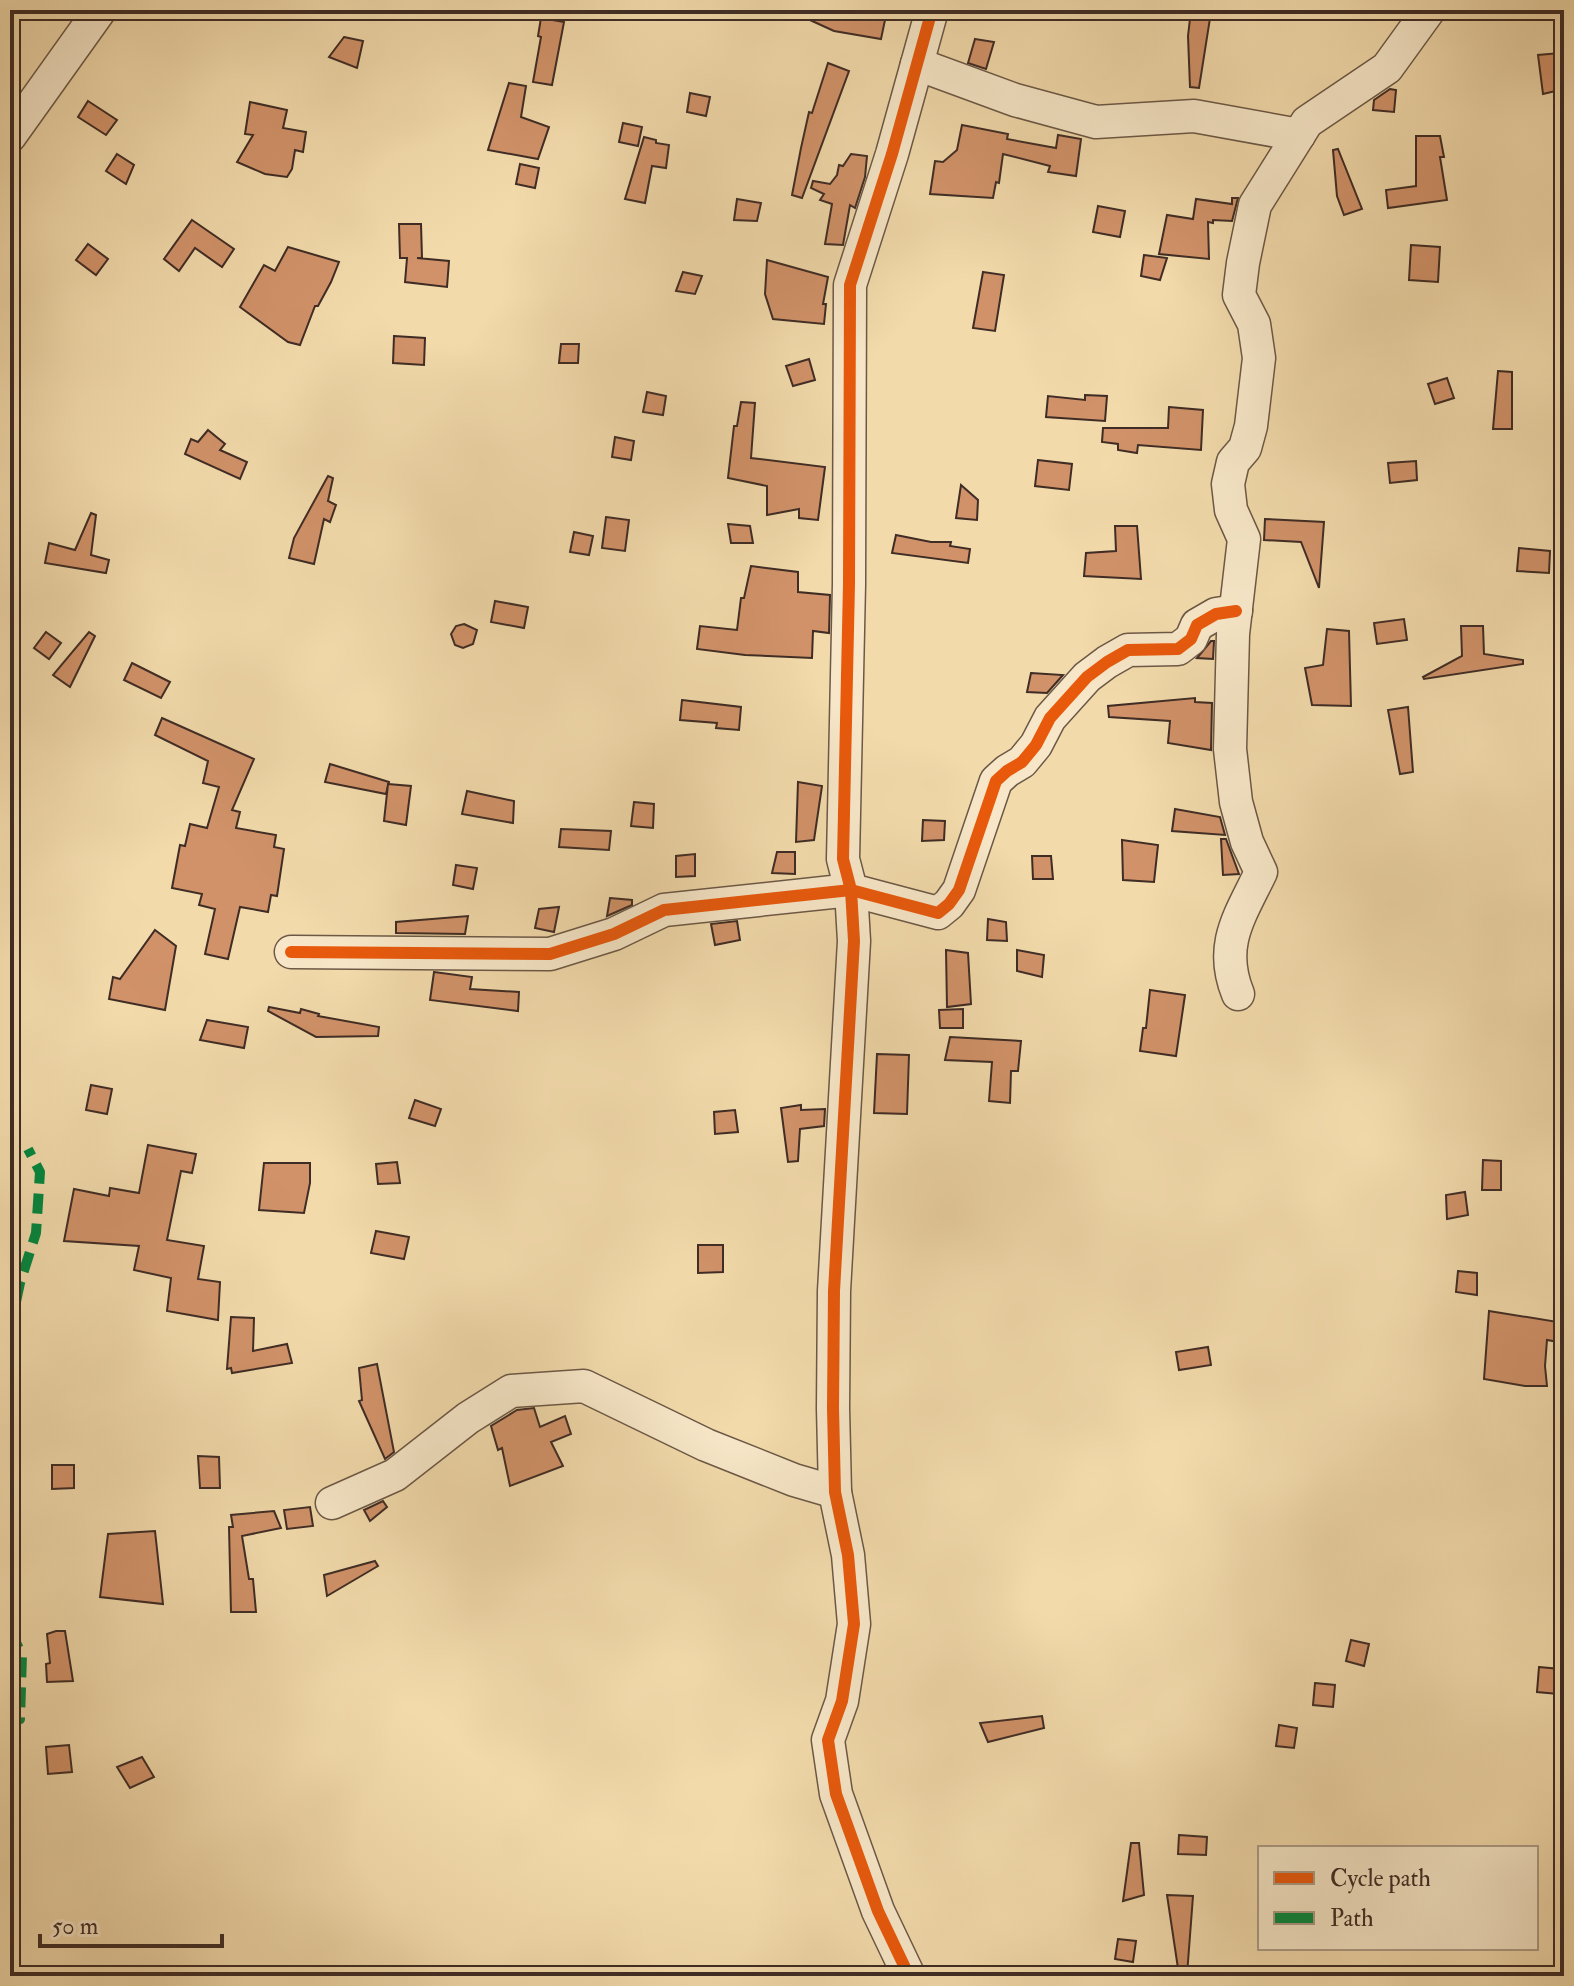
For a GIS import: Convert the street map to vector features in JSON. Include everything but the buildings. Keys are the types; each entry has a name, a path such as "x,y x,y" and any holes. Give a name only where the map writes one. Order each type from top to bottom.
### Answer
{"street":[{"path":"10,136 100,10"},
{"path":"909,1976 878,1911 836,1794 828,1740 842,1701 854,1624 848,1555 835,1492 833,1408 834,1291 854,941 851,890 843,859 849,584 850,285 892,154 932,10"},
{"path":"1238,994 1230,975 1228,953 1234,931 1261,872 1247,842 1232,776 1231,671 1244,539 1231,510 1228,484 1233,462 1245,448 1251,426 1259,358 1254,324 1239,295 1243,263 1255,205 1307,122 1387,68 1429,10"},
{"path":"917,64 1015,100 1096,122 1194,116 1299,135"},
{"path":"291,952 550,954 614,934 664,910 851,890 938,913 959,890 996,781 1022,762 1036,745 1050,718 1087,677 1128,650 1178,649 1191,639 1197,625 1216,614 1236,611"},
{"path":"332,1503 395,1475 468,1418 511,1391 584,1386 706,1445 794,1480 835,1492"}],"marked path":[{"path":"10,1330 20,1283 36,1233 40,1172 28,1149"},
{"path":"10,1630 22,1655 20,1719 10,1721"}],"cycle path":[{"path":"909,1976 878,1911 836,1794 828,1740 842,1701 854,1624 848,1555 835,1492 833,1408 834,1291 854,941 851,890 843,859 849,584 850,285 892,154 932,10"},
{"path":"291,952 550,954 614,934 664,910 851,890 938,913 959,890 996,781 1022,762 1036,745 1050,718 1087,677 1128,650 1178,649 1191,639 1197,625 1216,614 1236,611"}]}
